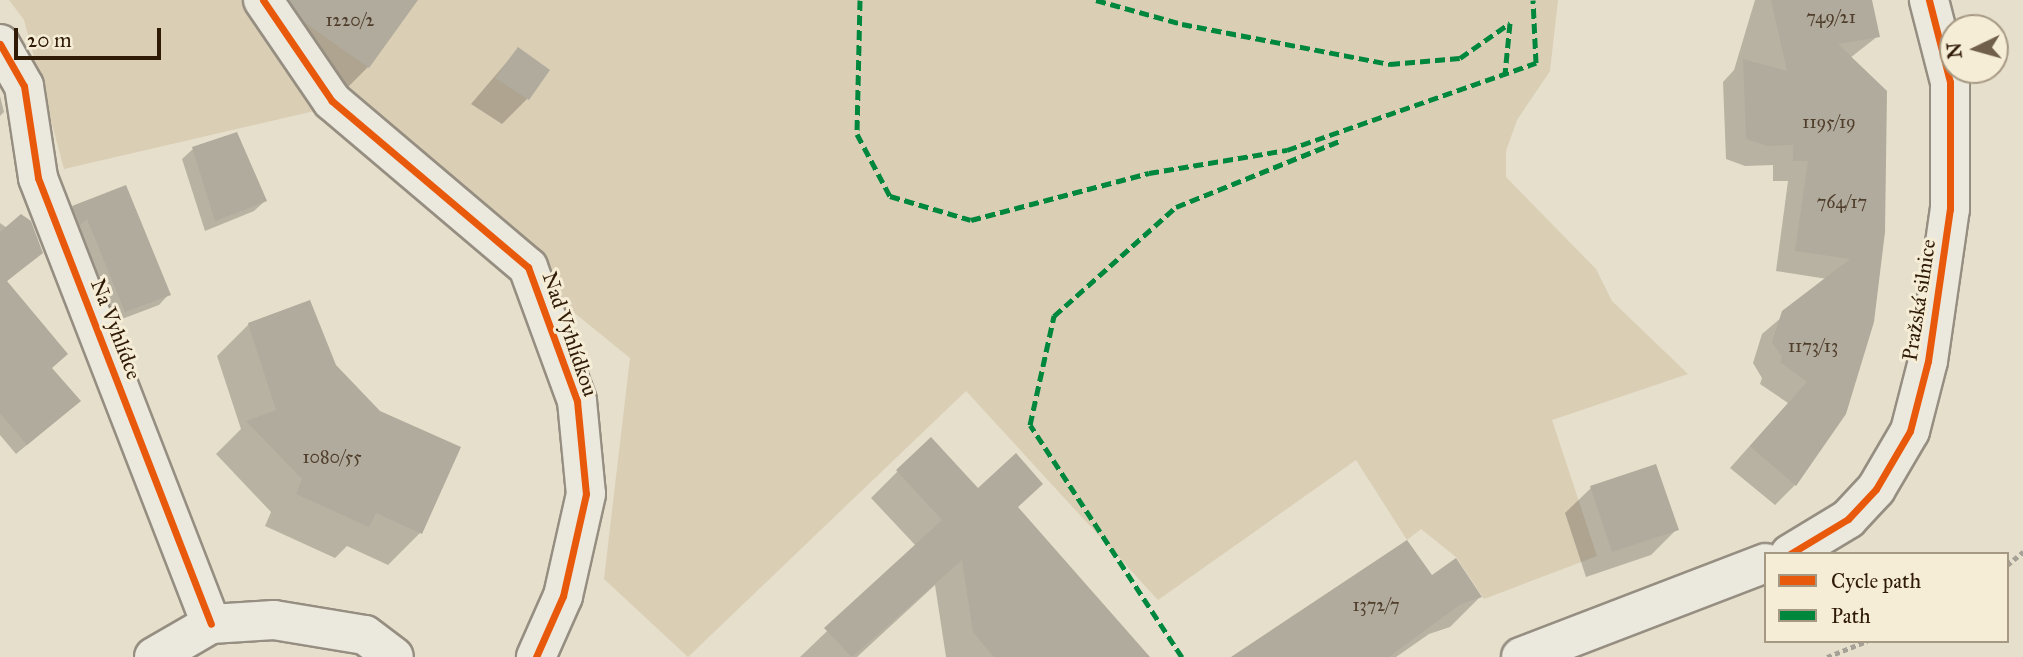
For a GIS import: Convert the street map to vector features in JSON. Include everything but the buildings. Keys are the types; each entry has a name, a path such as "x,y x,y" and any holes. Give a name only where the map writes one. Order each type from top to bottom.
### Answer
{"street":[{"name":"Nad Vyhlídkou","path":"263,0 332,101 528,267 577,401 586,494 564,596 536,657"},
{"name":"Pražská silnice","path":"1793,552 1847,519 1876,489 1910,431 1928,360 1950,209 1950,82 1929,0"},
{"name":"Na Vyhlídce","path":"0,44 24,86 38,178 211,624"},
{"path":"1521,657 1764,564"},
{"path":"154,657 211,624 274,620 365,635 394,657"}],"path":[{"path":"2009,563 2023,552"},
{"path":"1827,657 1862,643"}],"shaded area":[{"path":"9,0 1558,0 1550,71 1517,120 1506,151 1506,177 1596,269 1612,301 1688,374 1552,420 1597,556 1484,599 1456,557 1421,529 1407,540 1356,460 1158,600 966,391 688,657 604,579 630,358 323,109 64,169 24,20"}],"marked path":[{"path":"860,0 857,134 890,196 971,220 1149,173 1287,150 1536,63 1533,0"},
{"path":"1096,0 1182,24 1390,64 1460,58 1510,23 1505,74"},
{"path":"1182,657 1030,425 1054,316 1176,207 1339,141"}],"cycle path":[{"path":"263,0 332,101 528,267 577,401 586,494 563,596 536,657"},
{"path":"1793,552 1848,519 1876,489 1910,431 1928,361 1950,209 1950,82 1929,0"},
{"path":"0,44 24,86 38,178 211,624"}]}
